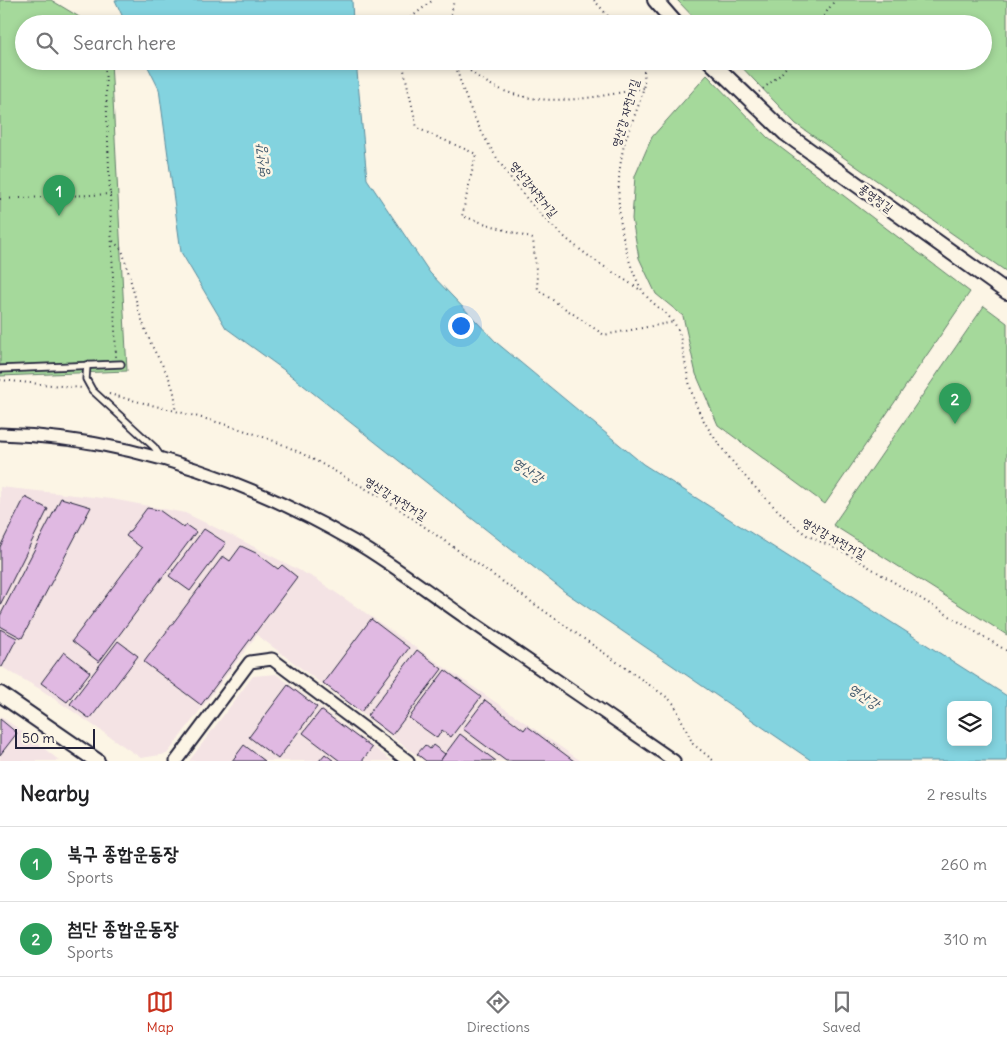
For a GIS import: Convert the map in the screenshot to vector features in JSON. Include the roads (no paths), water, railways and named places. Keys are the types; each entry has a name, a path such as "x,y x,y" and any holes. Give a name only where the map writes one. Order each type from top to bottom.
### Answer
{"street":[{"path":"655,0 668,15"},
{"name":"풍영정길","path":"719,70 748,100 785,133 1007,292"},
{"path":"0,434 42,435 162,458 202,470 262,493 356,543 674,761"},
{"path":"176,761 250,662 272,659 408,761"},
{"path":"0,694 97,761"}],"lane":[{"path":"0,369 119,364"},
{"path":"87,365 86,379 92,390 154,447 162,458"}],"water":[{"path":"115,0 352,0 353,15 122,15"},
{"name":"영산강","path":"150,70 357,70 367,179 430,273 497,343 643,464 1007,696 1007,761 812,761 565,592 284,370 226,328 181,252 159,89"}],"place":[{"name":"북구 종합운동장","path":"59,216"},
{"name":"첨단 종합운동장","path":"955,424"}]}
